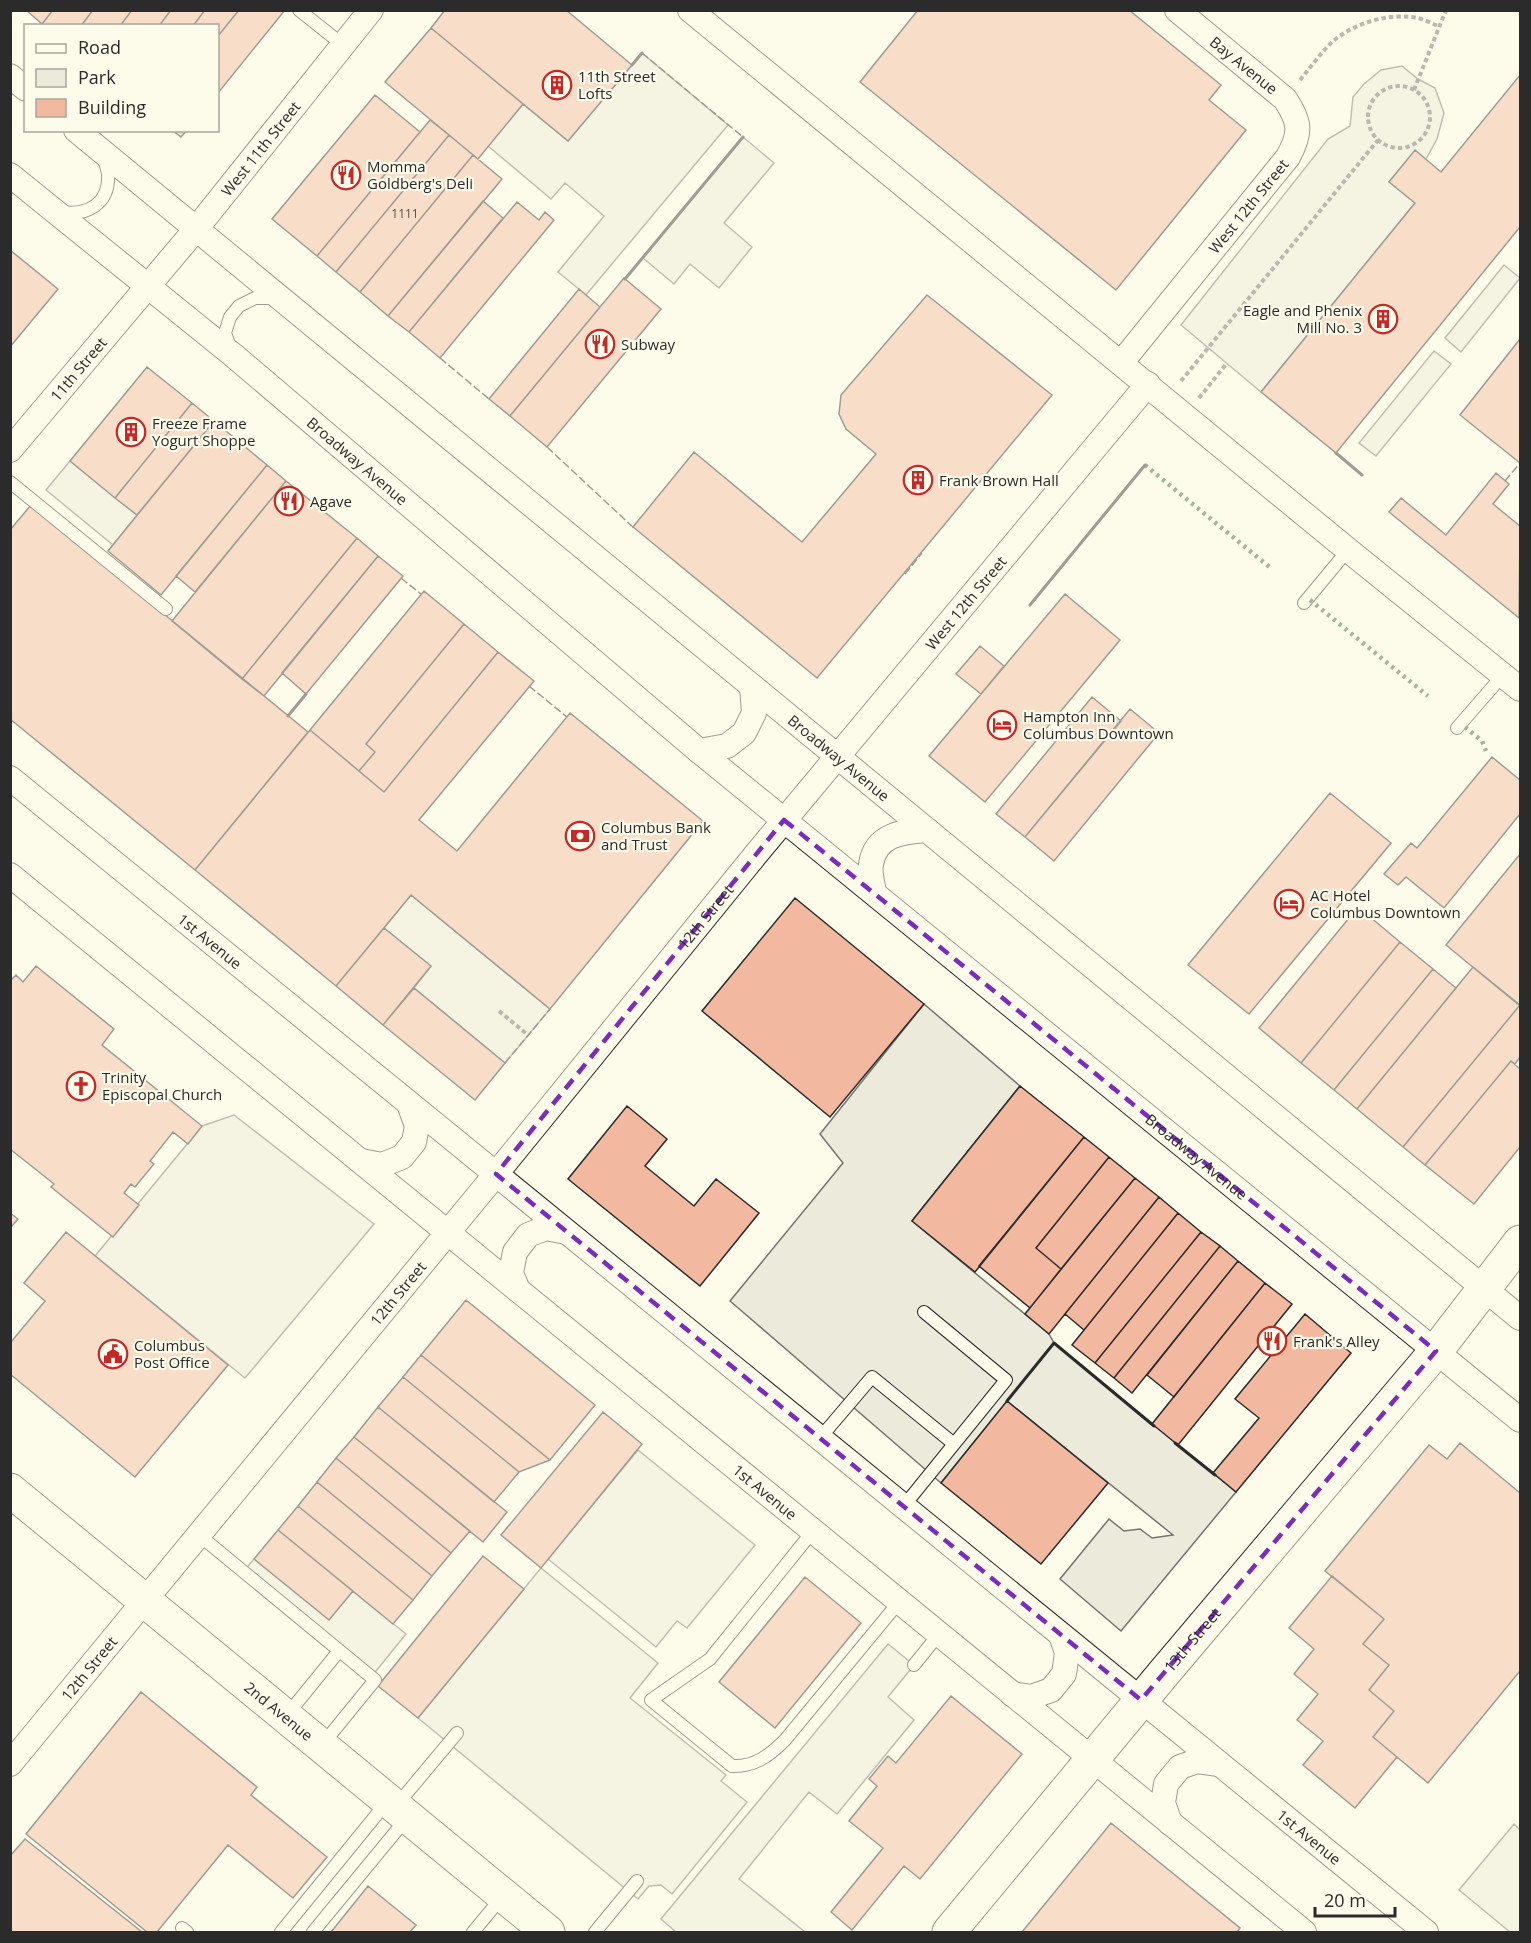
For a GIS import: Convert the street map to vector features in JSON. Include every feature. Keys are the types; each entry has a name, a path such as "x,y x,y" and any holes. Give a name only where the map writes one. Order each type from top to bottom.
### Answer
{"main road":[{"name":"13th Street","path":"949,1932 1141,1700 1436,1351 1521,1242"},
{"name":"2nd Avenue","path":"10,1490 548,1932"}],"street":[{"name":"West 11th Street","path":"147,287 370,10"},
{"path":"690,10 1512,682"},
{"name":"Bay Avenue","path":"1177,10 1285,99 1295,114 1298,129"},
{"path":"10,76 24,87"},
{"name":"West 12th Street","path":"1121,363 1288,157 1296,141 1298,129"},
{"name":"Broadway Avenue","path":"78,132 1521,1318"},
{"name":"Broadway Avenue","path":"10,175 233,355 699,751 1521,1420"},
{"name":"11th Street","path":"10,450 147,287"},
{"name":"West 12th Street","path":"784,820 837,756 1157,392"},
{"path":"699,751 727,746 744,733 754,713 752,686"},
{"name":"1st Avenue","path":"10,778 1426,1932"},
{"name":"12th Street","path":"10,1764 784,820"},
{"path":"874,893 871,865 879,845 898,833 927,830"},
{"name":"1st Avenue","path":"12,879 448,1232 1304,1932"},
{"path":"360,1161 382,1165 402,1157 414,1142 417,1126 409,1104"},
{"path":"518,1290 511,1273 515,1252 528,1235 546,1228 566,1232"},
{"path":"1012,1694 1031,1697 1051,1690 1064,1674 1067,1653 1061,1635"},
{"path":"1170,1823 1163,1803 1166,1784 1180,1767 1197,1761 1219,1764"}],"lane":[{"path":"299,10 343,45"},
{"path":"54,211 74,214 90,210 99,202 106,190 108,174 102,152"},
{"path":"233,355 225,333 230,317 239,306 255,298 280,298"},
{"path":"10,482 166,609"},
{"path":"1304,603 1348,550"},
{"path":"1457,728 1512,682"},
{"path":"903,1507 1006,1380 924,1312"},
{"path":"819,1438 872,1377 954,1444"},
{"path":"813,1531 710,1659 651,1700 732,1766 744,1766 767,1757 785,1740 899,1602"},
{"path":"199,1534 375,1680 322,1746"},
{"path":"914,1665 939,1634"},
{"path":"286,1717 339,1651"},
{"path":"281,1932 397,1808 457,1733"},
{"path":"313,1932 397,1808"},
{"path":"595,1932 637,1881"},
{"path":"473,1932 503,1896"}],"path":[{"path":"1414,90 1446,10"},
{"path":"1285,99 1321,54 1345,32 1380,18 1417,18 1439,26"},
{"path":"1398,85 1414,90 1425,99 1430,118 1423,137 1415,143 1396,148 1386,146 1378,140 1371,132 1368,122 1371,101 1388,87 1398,85"},
{"path":"1157,392 1378,140"},
{"path":"1185,415 1227,363"},
{"path":"499,1011 528,1035"}],"highlighted area":[{"path":"784,820 1436,1351 1141,1700 496,1174"}],"green space":[{"path":"411,895 550,1009 505,1063 414,988 431,966 384,928"}],"shaded area":[{"path":"642,53 728,125 586,295 558,272 604,216 565,183 551,199 488,146 523,104 568,141"},
{"path":"1402,66 1418,79 1435,88 1444,113 1437,139 1426,159 1415,151 1389,182 1415,203 1261,392 1181,325 1328,139 1350,126 1353,97 1364,84 1381,70"},
{"path":"743,137 774,163 724,223 752,247 719,288 690,264 674,284 643,258"},
{"path":"1504,265 1520,278 1461,352 1445,338"},
{"path":"1434,351 1451,364 1376,456 1359,443"},
{"path":"70,461 137,515 113,545 46,490"},
{"path":"924,1004 1020,1086 912,1221 1049,1334 1054,1343 1236,1492 1121,1631 1060,1579 1109,1519 1124,1531 1140,1529 1152,1538 1173,1535 1007,1401 941,1483 730,1301 843,1163 820,1134"},
{"path":"234,1115 374,1224 245,1378 95,1256 202,1126"},
{"path":"638,1450 755,1545 687,1628 677,1621 656,1647 548,1559"},
{"path":"254,1559 353,1591 406,1634 368,1681 240,1576"},
{"path":"541,1568 658,1663 630,1698 726,1775 721,1781 747,1802 672,1894 661,1885 649,1886 638,1899 418,1718"},
{"path":"888,1644 914,1665 888,1697 914,1720 837,1814 809,1792 739,1879 805,1932 676,1932 661,1919"},
{"path":"1514,1824 1520,1830 1520,1932 1510,1932 1459,1890"}],"building":[{"path":"26,10 53,10 42,24"},
{"path":"53,10 93,10 82,24 42,24"},
{"path":"93,10 132,10 122,24 82,24"},
{"path":"132,10 171,10 160,24 122,24"},
{"path":"171,10 205,10 194,24 160,24"},
{"path":"205,10 239,10 219,35 219,24 194,24"},
{"path":"239,10 285,10 219,92 219,35"},
{"name":"11th Street Lofts","path":"445,10 566,10 632,65 568,141 431,28"},
{"path":"918,10 1129,10 1221,85 1209,100 1246,130 1116,290 860,82"},
{"path":"431,28 523,104 478,159 385,82"},
{"name":"Eagle and Phenix Mill No. 3","path":"1520,75 1520,227 1336,453 1261,392 1415,203 1389,182 1415,150 1441,172"},
{"name":"Momma Goldberg's Deli","path":"375,95 420,132 317,256 272,219"},
{"path":"430,120 449,135 336,272 317,256"},
{"path":"175,132 185,132 181,137"},
{"path":"449,135 473,155 360,292 336,272"},
{"path":"473,155 502,179 388,316 360,292"},
{"path":"483,201 503,218 409,332 388,316"},
{"path":"517,202 539,220 545,212 554,220 440,358 409,332"},
{"path":"10,250 58,289 10,347"},
{"name":"Subway","path":"624,278 661,309 547,447 510,416"},
{"path":"579,289 600,307 510,416 489,399"},
{"name":"Frank Brown Hall","path":"927,295 1052,395 817,678 633,527 694,452 802,542 876,454 846,429 839,414 841,395"},
{"path":"1520,339 1520,463 1460,415"},
{"name":"Freeze Frame Yogurt Shoppe","path":"147,367 192,403 115,498 70,461"},
{"path":"192,403 214,421 137,515 115,498"},
{"path":"214,421 267,465 161,595 108,551"},
{"path":"267,465 286,481 195,592 176,576"},
{"path":"1496,473 1509,484 1493,504 1520,526 1519,618 1389,512 1401,498 1446,535"},
{"path":"286,481 357,538 242,679 172,621"},
{"path":"31,505 308,732 195,870 10,719 10,530"},
{"path":"357,538 378,556 264,696 242,679"},
{"path":"378,556 403,576 306,694 282,673"},
{"path":"424,591 464,624 366,744 375,752 359,771 310,730"},
{"name":"Hampton Inn Columbus Downtown","path":"1065,594 1120,640 985,802 929,756"},
{"path":"464,624 498,652 384,792 359,771 375,752 366,744"},
{"path":"980,646 1004,666 981,694 956,674"},
{"name":"Columbus Bank and Trust","path":"498,652 534,681 419,820 457,851 570,713 703,821 550,1009 411,895 336,986 195,870 310,730 384,792"},
{"path":"1092,697 1121,721 1025,837 996,814"},
{"path":"1130,709 1159,733 1054,861 1025,837"},
{"path":"1492,757 1520,780 1520,814 1444,908 1406,877 1398,885 1384,874 1411,843 1417,848"},
{"name":"AC Hotel Columbus Downtown","path":"1330,793 1391,843 1249,1014 1188,965"},
{"path":"1520,854 1520,1006 1446,945"},
{"path":"795,898 924,1004 830,1117 702,1011"},
{"path":"1358,907 1400,942 1301,1063 1259,1028"},
{"path":"384,928 431,966 383,1025 336,986"},
{"path":"1400,942 1433,969 1334,1090 1301,1063"},
{"name":"Trinity Episcopal Church","path":"36,966 114,1029 102,1045 202,1126 188,1144 173,1132 150,1161 154,1164 135,1187 131,1184 124,1193 139,1205 113,1237 51,1187 54,1184 10,1149 10,981 16,975 23,982"},
{"path":"1473,967 1520,1005 1403,1147 1357,1109"},
{"path":"1433,969 1456,988 1357,1109 1334,1090"},
{"path":"414,988 505,1063 475,1100 383,1025"},
{"path":"1520,1005 1520,1057 1515,1064 1511,1061 1425,1165 1403,1147"},
{"path":"1511,1061 1520,1069 1520,1147 1474,1204 1425,1165"},
{"path":"1020,1086 1084,1137 975,1272 912,1221"},
{"path":"627,1106 667,1139 645,1166 694,1206 716,1179 759,1213 700,1286 568,1179"},
{"path":"1084,1137 1109,1157 1036,1248 1061,1269 1030,1308 979,1266"},
{"path":"1109,1157 1135,1178 1061,1269 1036,1248"},
{"path":"1135,1178 1159,1197 1049,1334 1025,1314"},
{"path":"1159,1197 1178,1213 1084,1330 1065,1314"},
{"path":"10,1213 18,1219 10,1228"},
{"path":"1178,1213 1201,1232 1095,1363 1072,1345"},
{"name":"Columbus Post Office","path":"66,1232 228,1365 135,1477 10,1374 11,1342 45,1301 24,1283"},
{"path":"1201,1232 1220,1246 1114,1378 1095,1363"},
{"path":"1220,1246 1238,1261 1132,1393 1114,1378"},
{"path":"1238,1261 1265,1283 1174,1397 1147,1375"},
{"path":"1265,1283 1292,1304 1178,1445 1152,1424"},
{"path":"466,1300 595,1405 550,1460 421,1355"},
{"path":"1305,1314 1351,1353 1236,1492 1213,1473 1259,1418 1235,1399"},
{"path":"421,1355 550,1460 519,1472 403,1377"},
{"path":"403,1377 519,1472 494,1502 378,1407"},
{"path":"1007,1401 1108,1483 1041,1564 941,1483"},
{"path":"378,1407 507,1512 483,1542 354,1437"},
{"path":"603,1412 642,1444 541,1568 501,1535"},
{"path":"354,1437 470,1531 451,1553 336,1458"},
{"path":"1460,1443 1520,1493 1520,1671 1428,1783 1373,1737 1394,1711 1369,1690 1389,1665 1363,1644 1384,1619 1325,1571 1429,1445 1447,1459"},
{"path":"336,1458 451,1553 432,1576 317,1482"},
{"path":"317,1482 432,1576 413,1600 298,1506"},
{"path":"298,1506 413,1600 393,1624 278,1530"},
{"path":"278,1530 353,1591 329,1620 254,1559"},
{"path":"483,1556 524,1589 418,1718 378,1686"},
{"path":"1332,1576 1384,1619 1363,1644 1389,1665 1369,1690 1394,1711 1373,1737 1397,1757 1355,1808 1303,1765 1323,1741 1297,1720 1318,1694 1294,1674 1314,1649 1289,1628"},
{"path":"805,1577 861,1623 775,1728 719,1682"},
{"path":"141,1692 257,1787 251,1795 327,1857 293,1898 228,1845 157,1932 147,1932 26,1834"},
{"path":"951,1696 1022,1754 920,1879 904,1866 852,1930 831,1912 883,1848 849,1821 877,1786 869,1779 888,1756 896,1763"},
{"path":"1111,1823 1240,1928 1237,1932 1022,1932"},
{"path":"25,1839 142,1932 10,1932 10,1856"},
{"path":"368,1886 416,1925 410,1932 331,1932"}],"hedge":[{"path":"1145,465 1272,569"},
{"path":"1310,600 1428,696"},
{"path":"1465,727 1482,741 1486,751"}],"fence":[{"path":"642,53 743,137"},
{"path":"440,358 489,399"},
{"path":"547,447 635,529"},
{"path":"1505,481 1520,463"},
{"path":"905,574 922,553"},
{"path":"401,578 421,594"},
{"path":"529,686 567,717"},
{"path":"505,1063 550,1009"}],"wall":[{"path":"632,65 642,53"},
{"path":"625,279 743,137"},
{"path":"1336,453 1362,475"},
{"path":"1030,605 1145,465"},
{"path":"288,716 306,694"},
{"path":"1007,1401 1054,1343 1154,1426"},
{"path":"1175,1443 1215,1475"}],"place":[{"name":"11th Street Lofts","path":"557,85"},
{"name":"Momma Goldberg's Deli","path":"346,175"},
{"name":"Eagle and Phenix Mill No. 3","path":"1383,319"},
{"name":"Subway","path":"600,344"},
{"name":"Freeze Frame Yogurt Shoppe","path":"131,432"},
{"name":"Frank Brown Hall","path":"918,480"},
{"name":"Agave","path":"289,501"},
{"name":"Hampton Inn Columbus Downtown","path":"1002,725"},
{"name":"Columbus Bank and Trust","path":"580,836"},
{"name":"AC Hotel Columbus Downtown","path":"1289,904"},
{"name":"Trinity Episcopal Church","path":"81,1086"},
{"name":"Frank's Alley","path":"1272,1341"},
{"name":"Columbus Post Office","path":"113,1354"}]}
